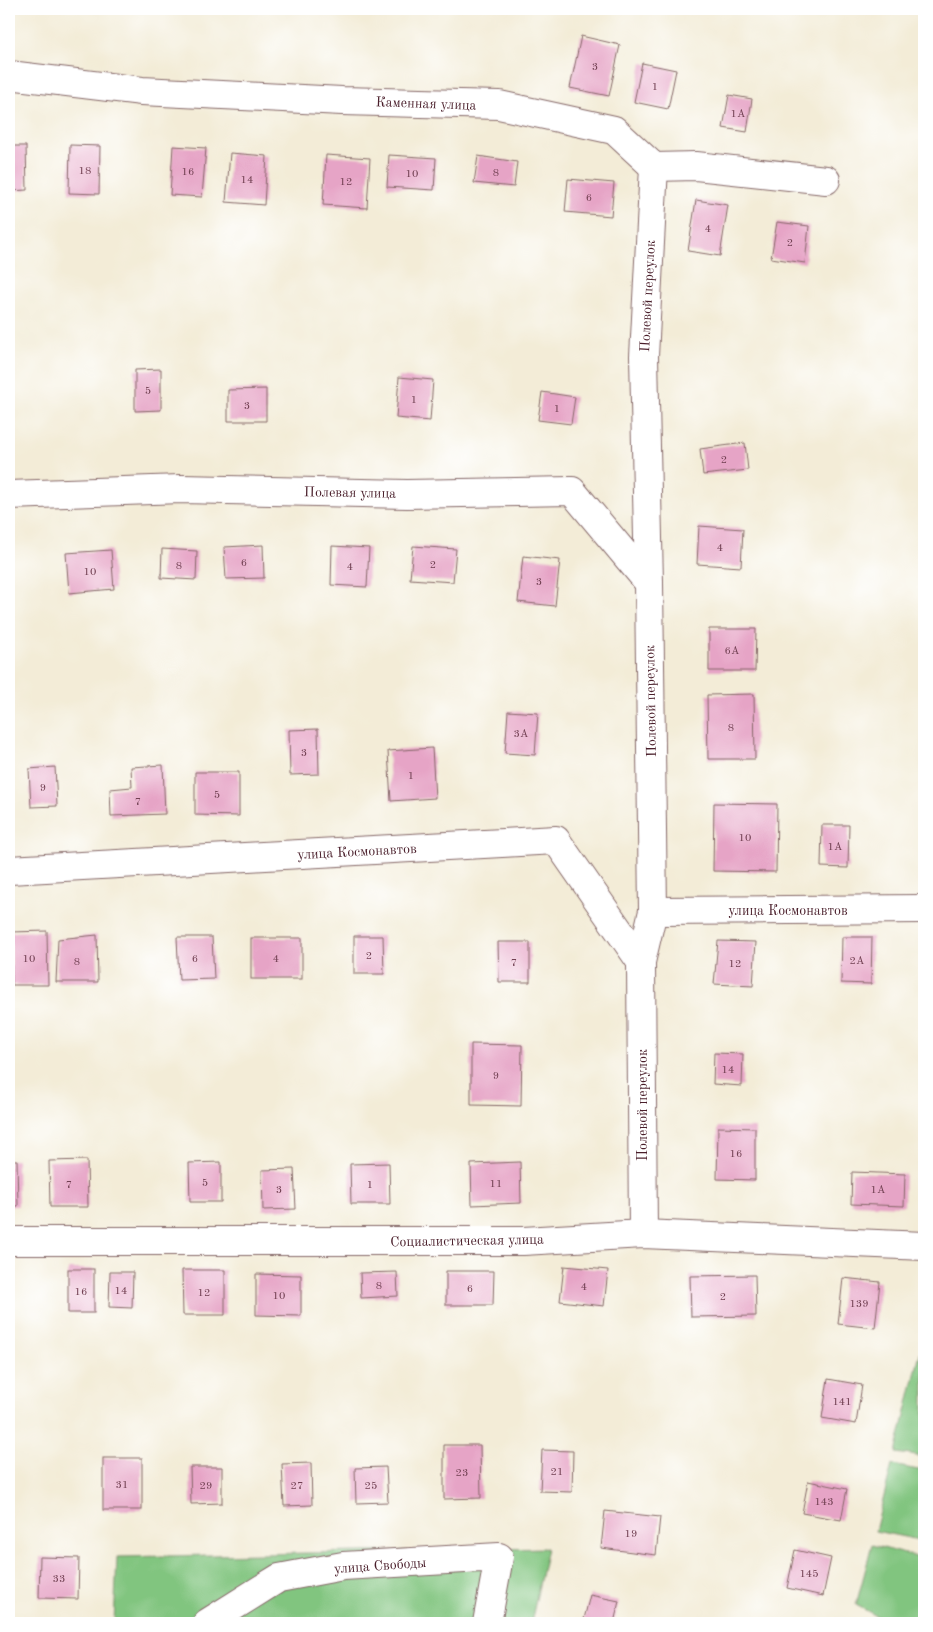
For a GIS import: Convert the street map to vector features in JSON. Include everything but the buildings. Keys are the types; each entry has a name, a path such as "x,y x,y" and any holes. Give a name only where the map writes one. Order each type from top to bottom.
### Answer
{"street":[{"name":"Каменная улица","path":"9,75 142,91 342,101 499,105 614,130 654,167"},
{"path":"654,167 696,166 826,180"},
{"name":"Полевой переулок","path":"643,1234 641,962 653,911 644,356 654,167"},
{"name":"Полевая улица","path":"9,495 181,489 407,494 572,491 649,583"},
{"name":"улица Космонавтов","path":"9,870 556,840 641,962"},
{"name":"улица Космонавтов","path":"653,911 924,909"},
{"name":"Социалистическая улица","path":"9,1241 523,1241 643,1234 924,1246"},
{"name":"улица Свободы","path":"207,1623 279,1578 342,1566 499,1557 487,1623"}],"green space":[{"path":"924,1337 924,1457 896,1453"},
{"path":"892,1465 924,1471 924,1541 875,1531"},
{"path":"872,1545 924,1559 924,1623 890,1623 856,1605"},
{"path":"547,1548 531,1623 114,1623 117,1557"}]}
